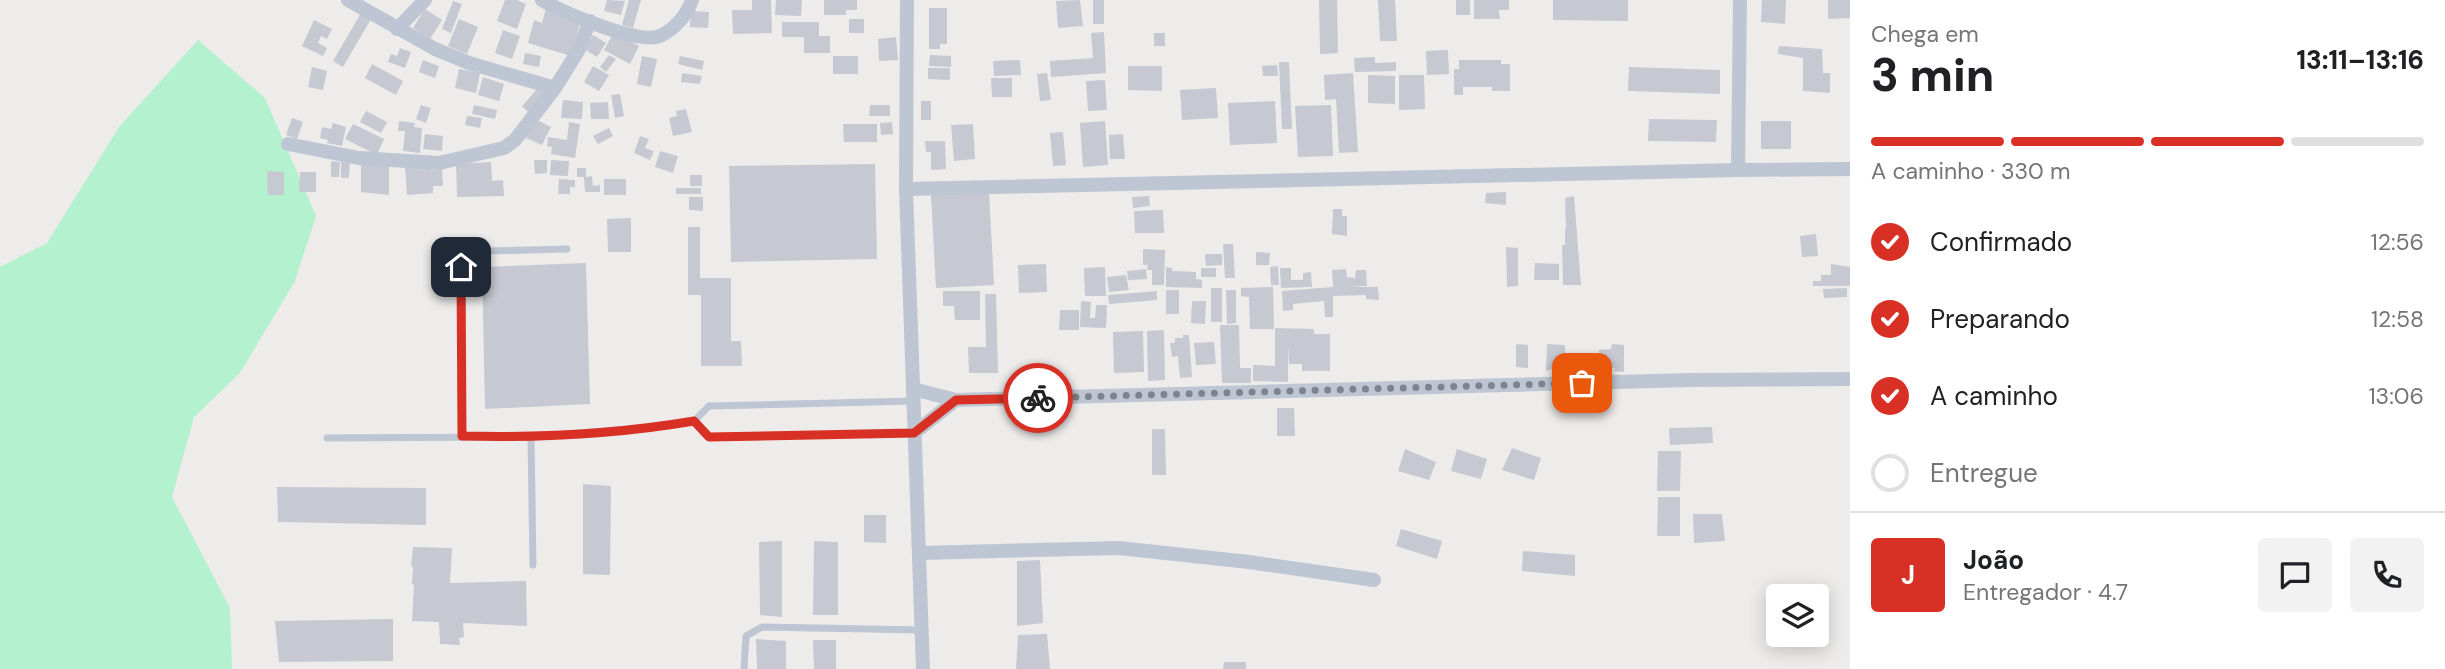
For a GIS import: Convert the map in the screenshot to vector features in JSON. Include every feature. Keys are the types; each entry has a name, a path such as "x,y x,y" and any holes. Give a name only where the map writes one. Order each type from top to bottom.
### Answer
{"street":[{"path":"348,0 435,49 469,63 555,88"},
{"path":"397,29 425,0"},
{"path":"542,0 560,11 639,37 658,37 674,27 688,11 692,0"},
{"path":"907,0 906,188 923,669"},
{"path":"1738,170 1740,0"},
{"path":"288,144 359,158 439,163 504,148 515,140 555,88 578,51 590,21"},
{"path":"906,188 1850,169"},
{"path":"913,395 956,400 1691,380 1850,379"},
{"path":"914,433 956,400"},
{"path":"920,553 1119,548 1249,562 1374,580"}],"lane":[{"path":"462,436 461,267 474,254 489,251 567,249"},
{"path":"327,438 531,438 694,421 709,406 913,395"},
{"path":"694,421 709,437 914,433"},
{"path":"531,438 533,565"},
{"path":"744,669 746,636 762,627 922,631"}],"green space":[{"path":"198,40 265,98 316,216 295,281 240,373 194,417 172,497 230,608 232,669 0,669 0,267 47,243 119,127"}],"building":[{"path":"505,0 517,0 526,4 517,29 497,21"},
{"path":"607,0 625,1 621,15 604,11"},
{"path":"629,0 641,0 633,28 622,25"},
{"path":"752,0 771,0 772,33 733,34 732,10 752,10"},
{"path":"776,0 802,0 801,16 775,15"},
{"path":"824,0 857,0 857,10 846,10 846,15 824,15"},
{"path":"1080,0 1083,26 1058,28 1056,1"},
{"path":"1093,0 1104,0 1104,24 1093,24"},
{"path":"1319,0 1337,0 1338,53 1320,54"},
{"path":"1378,0 1395,0 1397,41 1380,41"},
{"path":"1456,0 1470,0 1470,15 1456,15"},
{"path":"1474,0 1509,0 1509,10 1499,10 1500,19 1474,19"},
{"path":"1553,0 1628,0 1628,21 1553,20"},
{"path":"1762,0 1786,0 1785,24 1761,22"},
{"path":"1828,0 1850,0 1850,18 1828,19"},
{"path":"453,1 462,4 451,33 442,29"},
{"path":"929,8 947,8 947,44 940,44 940,49 929,49"},
{"path":"425,9 442,20 430,39 413,28"},
{"path":"546,9 581,20 571,56 528,43 534,20 542,23"},
{"path":"691,11 709,12 708,28 690,27"},
{"path":"361,13 371,19 343,67 333,61"},
{"path":"459,19 478,27 467,54 448,46"},
{"path":"849,19 864,19 864,33 849,33"},
{"path":"314,20 332,29 327,39 321,36 318,43 327,48 323,56 302,46"},
{"path":"782,22 819,22 819,36 830,36 830,53 804,53 804,37 782,37"},
{"path":"503,30 520,36 512,59 495,53"},
{"path":"614,32 639,46 630,64 604,50"},
{"path":"1104,32 1106,73 1051,77 1050,61 1093,58 1091,33"},
{"path":"1154,33 1165,33 1165,46 1154,46"},
{"path":"593,35 606,43 597,57 584,49"},
{"path":"896,37 898,60 879,61 878,39"},
{"path":"1779,46 1822,49 1823,73 1830,73 1830,93 1803,91 1803,58 1778,54"},
{"path":"400,48 411,52 405,68 388,62 391,54 397,56"},
{"path":"1448,50 1449,74 1427,75 1426,51"},
{"path":"525,53 541,56 539,67 523,64"},
{"path":"609,55 616,59 606,72 600,67"},
{"path":"930,55 951,56 951,67 929,66"},
{"path":"642,56 657,59 651,87 637,84"},
{"path":"680,56 704,61 702,70 678,64"},
{"path":"833,56 858,56 858,74 833,74"},
{"path":"1375,57 1375,63 1396,62 1396,71 1355,72 1354,58"},
{"path":"423,60 439,66 435,78 419,72"},
{"path":"1020,60 1021,75 994,76 993,61"},
{"path":"1459,60 1501,60 1501,64 1510,64 1510,91 1492,91 1492,87 1463,87 1463,95 1454,95 1454,69 1459,69"},
{"path":"1279,62 1289,62 1292,129 1282,129"},
{"path":"372,64 403,81 396,95 365,78"},
{"path":"1277,65 1278,76 1263,76 1262,66"},
{"path":"593,66 609,75 599,91 584,82"},
{"path":"1128,66 1162,66 1162,91 1128,90"},
{"path":"312,67 327,71 323,90 308,87"},
{"path":"1629,67 1720,70 1720,94 1628,91"},
{"path":"928,68 950,68 950,80 928,79"},
{"path":"459,69 480,73 476,93 455,88"},
{"path":"682,73 702,76 700,84 681,82"},
{"path":"1047,73 1051,100 1040,101 1037,74"},
{"path":"1353,73 1358,152 1339,153 1336,99 1325,100 1324,75"},
{"path":"1368,75 1395,76 1395,104 1368,103"},
{"path":"1399,75 1424,75 1425,109 1399,110"},
{"path":"483,77 504,84 499,101 478,95"},
{"path":"991,78 1012,78 1012,97 992,97"},
{"path":"1105,80 1107,110 1088,111 1086,81"},
{"path":"538,88 547,96 530,114 522,106"},
{"path":"1216,88 1218,118 1182,120 1180,90"},
{"path":"620,94 624,116 615,118 611,95"},
{"path":"563,100 583,102 582,119 561,118"},
{"path":"921,101 931,101 931,120 921,120"},
{"path":"1275,101 1277,143 1230,145 1228,103"},
{"path":"608,102 609,119 591,119 590,103"},
{"path":"421,105 431,108 426,123 416,119"},
{"path":"474,105 497,110 495,119 472,114"},
{"path":"870,105 890,105 890,116 869,116"},
{"path":"1331,105 1333,156 1298,157 1295,106"},
{"path":"686,109 692,132 673,136 669,118 677,116 676,111"},
{"path":"366,111 387,122 381,133 360,122"},
{"path":"467,116 482,118 480,128 465,125"},
{"path":"292,118 303,122 297,139 286,135"},
{"path":"535,119 551,127 542,145 526,138"},
{"path":"1649,119 1717,120 1716,142 1648,141"},
{"path":"399,121 415,123 414,127 422,128 420,153 403,151 405,131 398,131"},
{"path":"1105,121 1108,165 1083,167 1080,123"},
{"path":"1761,121 1791,121 1791,149 1761,149"},
{"path":"569,122 580,124 575,158 551,154 552,147 547,146 548,137 567,140"},
{"path":"892,122 893,134 881,135 880,123"},
{"path":"333,123 346,127 342,146 327,143 328,140 320,138 322,127 331,129"},
{"path":"353,124 384,139 377,155 345,139"},
{"path":"843,124 877,124 877,142 844,142"},
{"path":"973,124 975,159 954,161 951,125"},
{"path":"609,128 613,136 598,144 593,136"},
{"path":"1063,132 1066,165 1053,166 1050,133"},
{"path":"425,134 443,136 442,151 423,149"},
{"path":"1123,134 1125,159 1110,159 1109,135"},
{"path":"640,136 649,139 645,148 654,151 650,160 634,153"},
{"path":"925,141 945,141 946,169 931,170 931,152 926,152"},
{"path":"660,151 678,156 673,173 655,167"},
{"path":"341,159 350,159 349,178 341,178"},
{"path":"361,160 389,160 389,195 361,192"},
{"path":"534,160 547,160 547,173 535,174"},
{"path":"551,160 569,161 568,176 550,175"},
{"path":"331,161 340,162 339,177 331,177"},
{"path":"491,162 492,181 503,180 504,196 457,197 456,164"},
{"path":"431,164 431,170 442,169 443,186 433,186 433,193 407,195 405,165"},
{"path":"875,164 877,259 731,262 729,166"},
{"path":"577,168 586,168 586,177 592,176 593,186 600,185 600,192 585,192 584,177 577,177"},
{"path":"267,171 284,172 284,195 268,195"},
{"path":"300,172 316,172 316,192 299,192"},
{"path":"690,175 702,175 702,186 690,186"},
{"path":"559,179 575,180 575,187 570,187 570,194 558,194"},
{"path":"604,179 626,179 626,195 604,195"},
{"path":"676,188 701,188 701,194 676,194"},
{"path":"989,192 994,285 936,288 931,195"},
{"path":"1506,192 1506,205 1485,203 1486,193"},
{"path":"1149,196 1150,206 1133,208 1132,197"},
{"path":"1574,196 1581,285 1563,285 1565,198"},
{"path":"689,197 703,197 703,211 689,210"},
{"path":"1333,209 1342,209 1342,216 1347,216 1347,236 1332,234"},
{"path":"1163,210 1164,233 1135,233 1134,211"},
{"path":"631,218 631,252 608,252 607,219"},
{"path":"688,227 700,227 700,278 731,278 731,341 741,341 742,366 701,366 701,295 688,295"},
{"path":"1816,234 1818,256 1802,257 1800,236"},
{"path":"1223,244 1233,244 1235,278 1225,278"},
{"path":"1506,247 1518,248 1518,286 1507,287"},
{"path":"1143,249 1165,250 1164,285 1152,285 1152,270 1147,270 1148,265 1143,265"},
{"path":"1256,252 1270,253 1269,265 1256,265"},
{"path":"1205,254 1222,254 1222,265 1206,266"},
{"path":"586,263 590,404 485,409 482,267"},
{"path":"1535,263 1559,264 1559,280 1534,280"},
{"path":"1046,264 1047,292 1019,293 1018,265"},
{"path":"1831,264 1850,267 1850,286 1813,286 1813,281 1821,281 1821,275 1831,275"},
{"path":"1278,266 1279,285 1271,285 1270,267"},
{"path":"1105,267 1106,296 1085,296 1084,268"},
{"path":"1166,267 1172,268 1172,271 1196,272 1196,279 1202,280 1202,288 1166,287"},
{"path":"1201,268 1216,268 1216,277 1201,277"},
{"path":"1280,268 1291,268 1291,280 1303,280 1303,273 1311,272 1312,287 1281,288"},
{"path":"1146,269 1147,279 1128,280 1127,271"},
{"path":"1346,269 1347,277 1355,278 1356,270 1366,270 1367,286 1350,287 1378,287 1379,300 1366,299 1366,295 1333,296 1333,317 1325,317 1324,301 1293,304 1293,310 1283,311 1282,291 1333,287 1332,270"},
{"path":"1126,275 1129,290 1109,292 1107,277"},
{"path":"1273,287 1274,329 1250,329 1249,297 1241,296 1241,288"},
{"path":"1211,288 1222,288 1222,322 1211,322"},
{"path":"1847,288 1847,297 1824,298 1823,289"},
{"path":"1166,290 1179,290 1179,314 1166,314"},
{"path":"1226,290 1236,290 1236,323 1227,324"},
{"path":"943,291 980,291 980,320 955,320 954,306 943,306"},
{"path":"1157,291 1157,300 1109,304 1108,295"},
{"path":"985,294 996,294 998,373 969,373 968,347 986,347"},
{"path":"1081,301 1091,302 1090,318 1095,318 1096,305 1107,305 1106,328 1080,327"},
{"path":"1192,301 1206,301 1205,324 1191,323"},
{"path":"1060,310 1079,310 1079,330 1059,330"},
{"path":"1220,325 1239,325 1240,368 1251,368 1251,383 1222,383"},
{"path":"1275,328 1314,329 1314,334 1330,334 1330,371 1302,371 1302,364 1289,364 1288,344 1288,382 1253,381 1253,365 1275,366"},
{"path":"1164,330 1165,380 1148,381 1147,331"},
{"path":"1143,331 1144,372 1114,373 1113,332"},
{"path":"1183,335 1189,335 1192,377 1180,378 1178,356 1172,357 1170,343 1175,343 1175,338 1183,338"},
{"path":"1214,342 1216,364 1196,365 1194,343"},
{"path":"1516,344 1528,345 1528,368 1516,367"},
{"path":"1547,344 1565,345 1566,374 1553,374 1552,369 1546,371"},
{"path":"1612,344 1624,345 1624,372 1614,371 1615,368 1599,367 1599,350 1611,349"},
{"path":"1277,408 1294,408 1295,436 1277,436"},
{"path":"1712,427 1713,443 1670,445 1669,428"},
{"path":"1152,429 1165,429 1166,475 1152,475"},
{"path":"1512,448 1541,458 1534,480 1502,470"},
{"path":"1405,449 1436,462 1429,480 1398,471"},
{"path":"1457,449 1487,459 1481,479 1451,471"},
{"path":"1658,451 1681,451 1680,491 1657,491"},
{"path":"583,484 611,486 610,575 583,574"},
{"path":"277,487 426,488 426,525 278,522"},
{"path":"1658,497 1680,497 1680,536 1657,536"},
{"path":"1693,514 1722,514 1725,541 1694,543"},
{"path":"864,515 886,515 886,543 864,542"},
{"path":"1401,529 1442,541 1437,559 1396,546"},
{"path":"782,541 782,617 760,615 759,542"},
{"path":"814,541 838,542 838,615 813,615"},
{"path":"413,547 452,548 450,583 526,581 527,626 463,623 464,637 459,638 460,645 440,644 439,622 412,621"},
{"path":"1523,551 1575,555 1575,576 1522,571"},
{"path":"1040,560 1043,623 1017,626 1017,561"},
{"path":"393,619 393,661 279,662 275,621"},
{"path":"1047,634 1050,669 1016,669 1018,635"},
{"path":"756,639 786,641 786,669 757,669"},
{"path":"813,640 836,640 836,669 814,669"},
{"path":"1224,662 1246,662 1246,669 1223,669"}],"way so far":[{"path":"1038,398 1582,383"}],"route":[{"path":"461,267 462,436 531,438 694,421 709,437 914,433 956,400 1038,398"}]}
